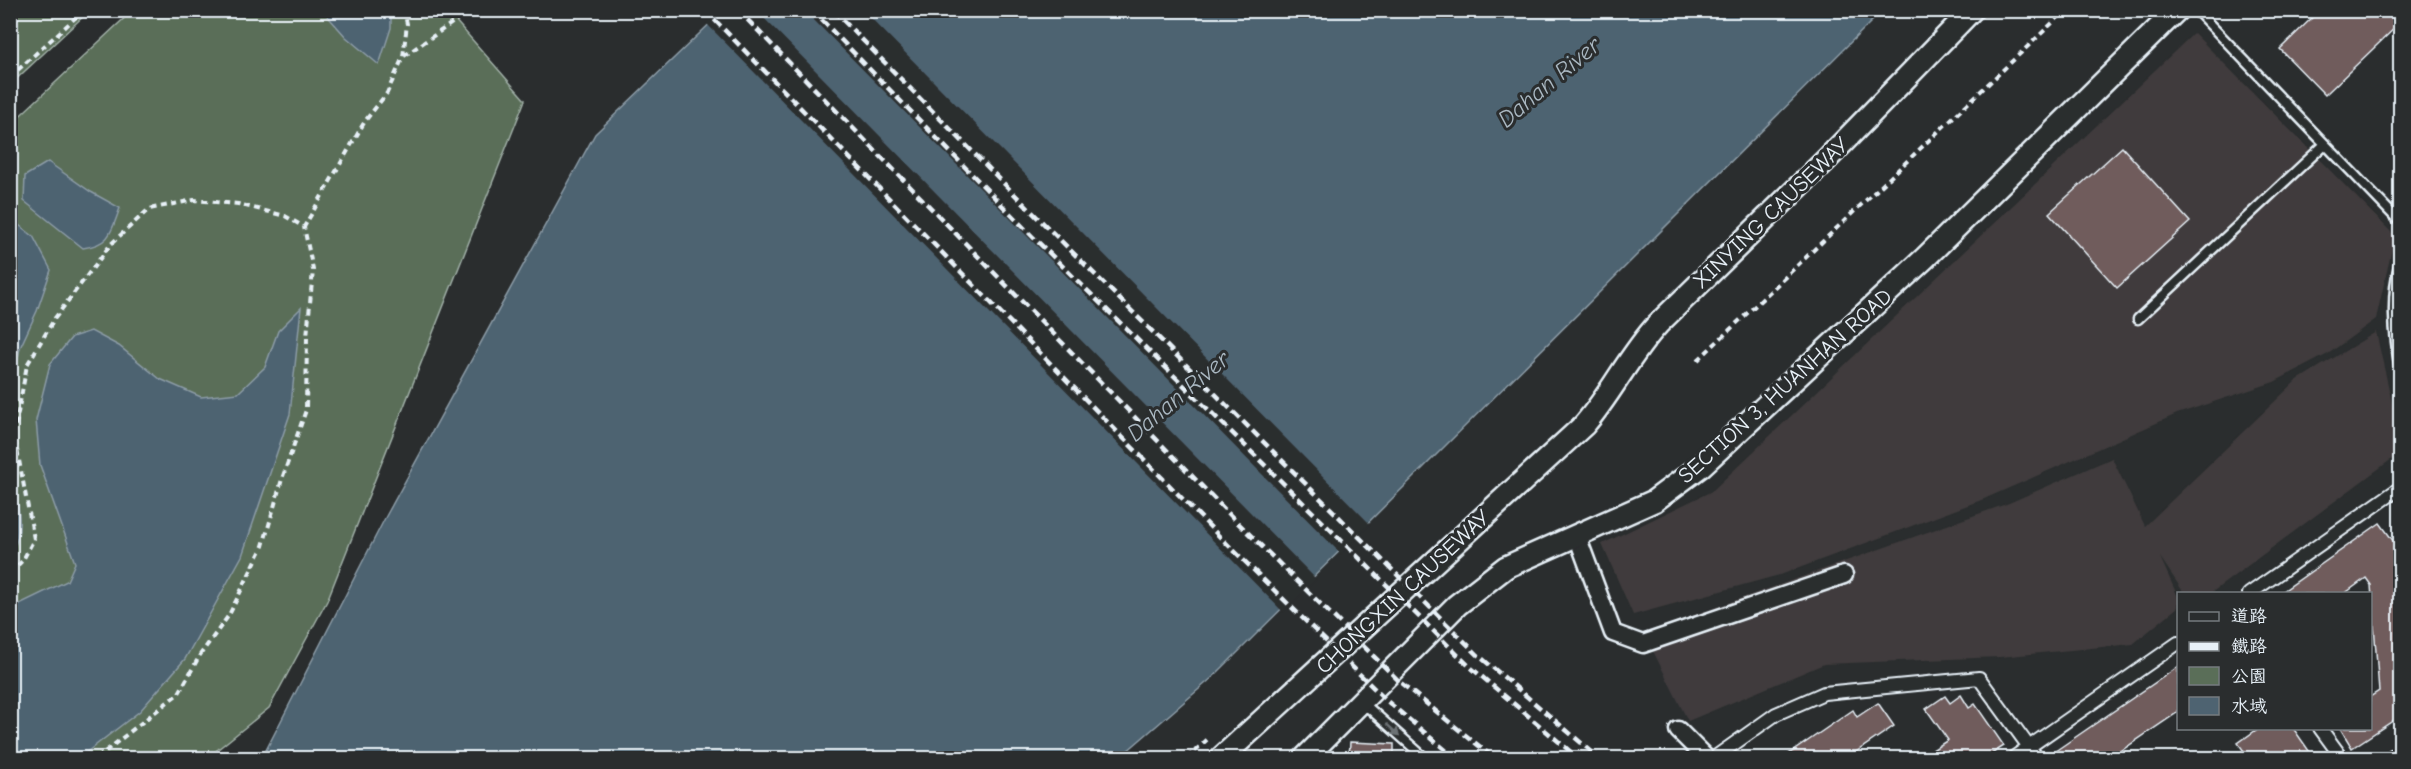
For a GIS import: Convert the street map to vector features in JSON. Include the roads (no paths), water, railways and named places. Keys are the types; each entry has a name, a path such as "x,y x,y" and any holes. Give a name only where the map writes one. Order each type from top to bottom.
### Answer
{"street":[{"name":"XINYING CAUSEWAY","path":"1584,425 1599,408 1640,343 1826,160 1972,10"},
{"name":"SECTION 3, HUANHAN ROAD","path":"1305,759 1457,606 1506,567 1654,501 1701,466 1925,258 2177,10"},
{"name":"CHONGXIN CAUSEWAY","path":"1221,759 1584,425"},
{"path":"2252,592 2400,488"},
{"path":"1577,536 1613,633 1643,644 1844,575"},
{"path":"2013,759 2177,644"},
{"path":"1714,759 1776,714 1824,693 1979,678 2037,759"},
{"path":"1678,730 1706,759"},
{"path":"2321,730 2342,759"},
{"path":"2394,759 2400,754"}],"lane":[{"path":"2196,10 2400,222"},
{"path":"2138,319 2325,144"},
{"path":"2400,261 2395,280 2393,331 2400,371"},
{"path":"1362,702 1425,759"}],"water":[{"path":"323,11 391,11 391,28 379,65 346,37"},
{"name":"Dahan River","path":"723,11 1882,11 1213,677 1119,758 262,758 385,518 595,134"},
{"path":"48,162 91,192 120,208 112,230 105,240 83,248 24,201 25,176"},
{"path":"11,219 33,236 51,270 37,311 20,348 11,390"},
{"path":"301,308 290,414 242,556 185,659 140,711 79,758 11,758 11,608 67,581 75,563 40,465 36,420 50,364 72,337 91,331 119,346 160,379 201,397 238,393 265,367 278,331"},
{"path":"10,479 19,516 18,536 11,553"}],"railway":[{"path":"705,10 1218,535 1387,701 1455,758"},
{"path":"738,10 1235,520 1401,683 1494,758"},
{"path":"812,10 1032,236 1468,665 1578,758"},
{"path":"833,10 1028,208 1478,655 1599,758"}]}
